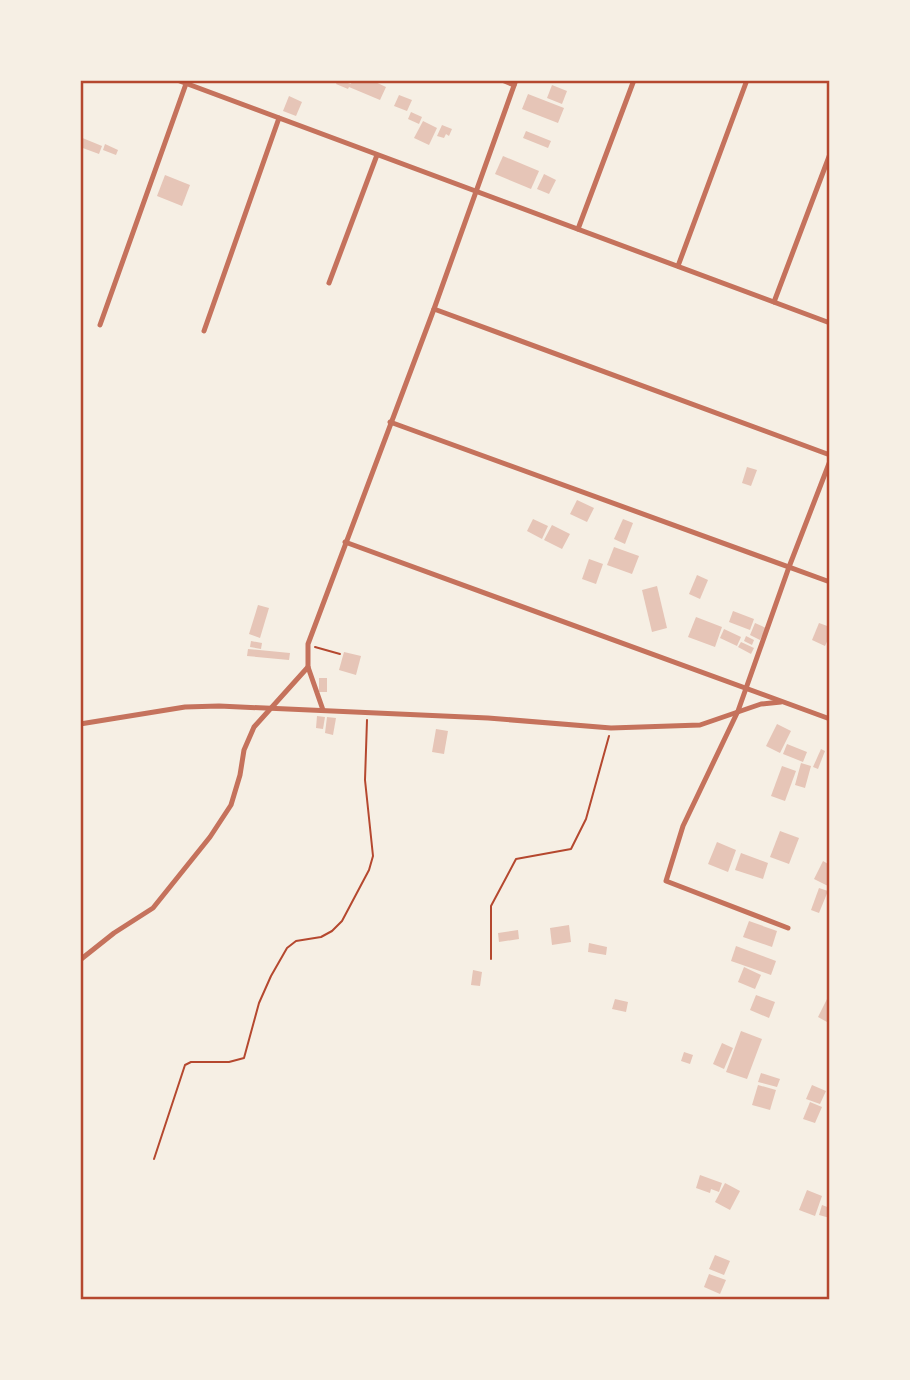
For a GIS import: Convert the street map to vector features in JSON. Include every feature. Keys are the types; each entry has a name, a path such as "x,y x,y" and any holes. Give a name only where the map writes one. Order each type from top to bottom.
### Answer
{"street":[{"path":"177,80 830,323"},
{"path":"323,710 308,667 308,644 434,309 515,83 502,80"},
{"path":"578,229 634,80"},
{"path":"678,266 747,80"},
{"path":"100,325 186,82"},
{"path":"204,331 279,118"},
{"path":"774,302 830,154"},
{"path":"330,283 377,155"},
{"path":"434,309 830,455"},
{"path":"390,422 830,582"},
{"path":"788,928 666,881 682,826 738,711 830,461"},
{"path":"345,542 830,719"},
{"path":"80,960 114,933 153,908 210,837 225,817 234,797 249,736 308,667"},
{"path":"80,724 185,707 272,707 488,718 611,728 700,725 761,704 781,702"}],"path":[{"path":"308,644 340,654"},
{"path":"154,1159 185,1065 191,1062 244,1058 260,1003 287,948 296,941 321,937 332,931 342,920 369,870 373,856 365,780 367,712"},
{"path":"491,959 490,910 509,870 518,857 571,849 586,819 611,728"}],"building":[{"path":"338,80 351,84 352,80 371,80 386,87 380,100 336,84"},
{"path":"552,85 567,91 562,104 547,98"},
{"path":"528,94 564,108 558,123 522,109"},
{"path":"399,95 412,100 407,111 394,106"},
{"path":"289,96 302,102 296,116 283,111"},
{"path":"411,112 422,117 419,124 408,119"},
{"path":"423,121 437,128 429,145 414,138"},
{"path":"442,125 452,129 449,136 446,134 444,138 437,136"},
{"path":"526,131 551,141 548,148 523,138"},
{"path":"80,137 102,146 99,154 80,147"},
{"path":"105,144 118,150 116,155 103,150"},
{"path":"503,156 539,171 531,189 495,174"},
{"path":"544,174 556,180 549,194 537,189"},
{"path":"165,175 190,185 182,206 157,196"},
{"path":"747,467 757,470 751,486 742,483"},
{"path":"577,500 594,508 587,522 570,514"},
{"path":"533,519 548,526 542,539 527,531"},
{"path":"623,519 633,523 625,544 614,539"},
{"path":"552,525 570,534 562,549 544,540"},
{"path":"614,547 639,556 632,574 607,565"},
{"path":"589,559 603,564 596,584 582,579"},
{"path":"697,575 708,580 700,599 689,594"},
{"path":"657,586 667,628 652,632 642,590"},
{"path":"258,605 269,608 260,638 249,634"},
{"path":"733,611 754,619 750,630 729,622"},
{"path":"696,617 722,627 715,647 688,637"},
{"path":"755,623 766,628 760,640 750,635"},
{"path":"819,623 830,627 825,646 812,640"},
{"path":"724,629 741,637 737,646 720,638"},
{"path":"746,636 754,640 752,645 744,641"},
{"path":"251,641 262,643 261,649 250,647"},
{"path":"741,642 754,648 751,654 738,647"},
{"path":"248,649 290,653 289,660 247,656"},
{"path":"344,652 361,656 356,675 339,670"},
{"path":"319,678 327,678 327,692 319,692"},
{"path":"317,716 325,717 323,729 316,728"},
{"path":"327,717 336,718 333,735 325,733"},
{"path":"777,724 791,731 780,753 766,746"},
{"path":"436,729 448,731 444,754 432,752"},
{"path":"787,744 807,752 803,762 783,754"},
{"path":"821,749 825,751 818,769 813,767"},
{"path":"801,763 811,766 805,788 795,785"},
{"path":"782,766 796,771 785,801 771,796"},
{"path":"780,831 799,838 789,864 770,857"},
{"path":"717,842 736,850 728,872 708,864"},
{"path":"741,853 768,863 763,879 735,870"},
{"path":"823,861 830,865 830,887 814,879"},
{"path":"819,888 828,891 819,913 811,910"},
{"path":"749,921 777,931 772,947 743,937"},
{"path":"569,925 571,942 552,945 550,928"},
{"path":"518,930 519,939 499,942 498,933"},
{"path":"589,943 607,947 606,955 588,952"},
{"path":"736,946 776,961 771,975 731,961"},
{"path":"744,967 761,975 755,989 738,982"},
{"path":"473,970 482,972 480,986 471,985"},
{"path":"756,995 775,1002 769,1018 750,1010"},
{"path":"828,997 830,1016 827,1022 818,1017"},
{"path":"615,999 628,1002 626,1012 612,1009"},
{"path":"741,1031 762,1039 747,1079 726,1072"},
{"path":"722,1043 733,1048 724,1069 713,1064"},
{"path":"684,1052 693,1055 690,1064 681,1061"},
{"path":"761,1073 780,1079 777,1087 758,1082"},
{"path":"758,1085 776,1090 770,1110 752,1105"},
{"path":"812,1085 826,1091 820,1104 806,1099"},
{"path":"810,1102 822,1107 815,1123 803,1119"},
{"path":"700,1175 722,1183 719,1192 711,1189 710,1193 696,1188"},
{"path":"725,1183 740,1191 730,1210 715,1202"},
{"path":"807,1190 822,1196 815,1216 799,1210"},
{"path":"822,1205 830,1208 830,1218 819,1215"},
{"path":"715,1255 730,1261 724,1275 709,1269"},
{"path":"709,1274 726,1280 720,1294 704,1287"}]}
